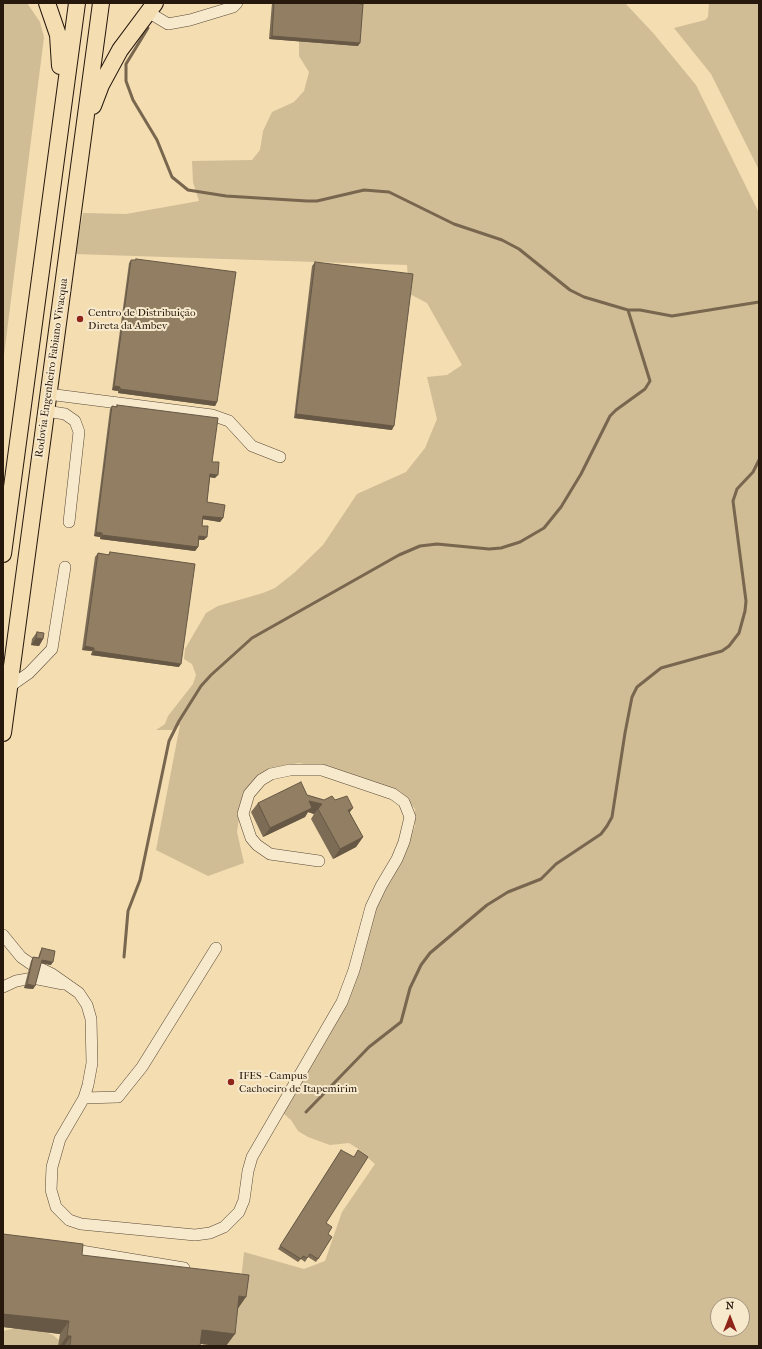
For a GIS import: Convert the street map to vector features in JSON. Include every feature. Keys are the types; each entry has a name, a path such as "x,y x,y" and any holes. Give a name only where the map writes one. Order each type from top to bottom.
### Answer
{"highway":[{"path":"46,3 55,24 60,46 56,154"},
{"path":"3,554 76,3"},
{"name":"Rodovia Engenheiro Fabiano Vivacqua","path":"3,732 100,3"},
{"path":"82,144 94,104 110,67 131,33 151,7"}],"lane":[{"path":"151,7 168,24 190,20 233,7 237,3"},
{"path":"48,394 212,415 229,421 252,446 280,456"},
{"path":"46,411 65,414 75,421 79,432 69,522"},
{"path":"9,687 28,672 52,649 64,567"},
{"path":"3,935 21,958 67,984 83,999 91,1019 92,1063 88,1085 84,1098 60,1139 52,1167 52,1196 56,1207 64,1216 81,1224 195,1235 210,1233 230,1222 238,1212 244,1200 248,1171 252,1157 346,992 354,970 371,907 381,886 397,860 404,842 410,823 407,806 401,799 393,794 322,770 290,770 271,774 261,780 249,794 243,814 244,823 251,838 257,845 270,854 319,861"},
{"path":"84,1098 118,1097 142,1067 216,948"},
{"path":"3,986 16,981 33,978 67,984"},
{"path":"55,1246 192,1269"}],"shaded area":[{"path":"3,3 27,3 40,22 44,37 3,363"},
{"path":"318,3 625,3 654,34 696,85 759,213 759,1346 218,1346 217,1336 240,1290 244,1252 304,1269 325,1261 342,1212 375,1164 349,1143 330,1145 308,1137 298,1131 291,1120 283,1113 351,993 377,891 404,854 415,826 415,809 403,795 337,770 299,763 276,767 251,783 241,803 237,832 244,863 208,876 156,850 180,725 172,730 156,730 165,724 168,716 193,684 196,675 192,664 184,659 185,649 206,613 218,606 275,588 294,573 323,545 357,494 406,472 425,448 437,419 427,377 447,375 462,365 427,303 400,289 408,278 407,265 75,254 83,213 126,214 199,201 193,182 192,161 252,160 260,150 263,131 272,112 294,102 304,91 309,72 299,56 299,41"},
{"path":"709,3 759,3 759,170 711,74 674,28 705,20 708,17"},
{"path":"16,1328 34,1328 53,1335 66,1346 3,1346 3,1331"}],"building":[{"path":"274,3 363,4 360,43 272,36"},
{"path":"136,259 236,272 217,402 120,389 120,387 114,386 131,260"},
{"path":"315,262 413,274 394,426 296,414"},
{"path":"117,405 218,418 212,462 219,462 218,475 210,474 207,502 225,505 223,518 203,516 202,526 208,526 207,537 199,536 198,547 102,535 102,533 96,532 112,406 117,407"},
{"path":"110,552 195,564 181,664 94,651 94,648 85,646 98,553 109,555"},
{"path":"37,632 44,633 43,639 36,638"},
{"path":"301,782 307,795 324,800 332,796 335,800 347,796 353,808 348,810 363,837 340,849 318,809 322,804 309,801 312,808 270,828 258,803"},
{"path":"42,948 55,951 53,962 42,960 35,986 27,984 33,957 39,958"},
{"path":"341,1150 354,1157 358,1150 368,1157 326,1223 332,1227 328,1234 332,1237 318,1259 310,1254 307,1258 303,1256 301,1259 280,1246"},
{"path":"3,1234 83,1244 82,1255 249,1275 246,1297 239,1296 235,1334 202,1330 200,1346 70,1346 71,1336 67,1336 69,1321 3,1314"}],"waterway":[{"path":"148,28 126,64 126,81 133,100 157,140 172,177 188,190 226,196 307,201 317,201 364,190 389,192 454,224 502,240 519,249 570,290 584,297 628,310 640,310 672,316 759,302"},
{"path":"124,957 128,911 140,880 169,741 179,721 201,686 252,638 399,555 420,546 437,544 489,549 501,548 520,542 544,528 561,507 581,474 610,416 645,389 650,381 628,310"},
{"path":"306,1112 369,1047 401,1022 410,988 421,965 430,953 487,905 508,892 541,879 556,864 601,834 607,826 612,817 625,733 632,697 637,687 661,668 722,651 729,646 739,633 746,601 733,501 737,489 753,472 759,460"}],"place":[{"name":"Centro de Distribuição Direta da Ambev","path":"80,319"},
{"name":"IFES - Campus Cachoeiro de Itapemirim","path":"231,1082"}]}
